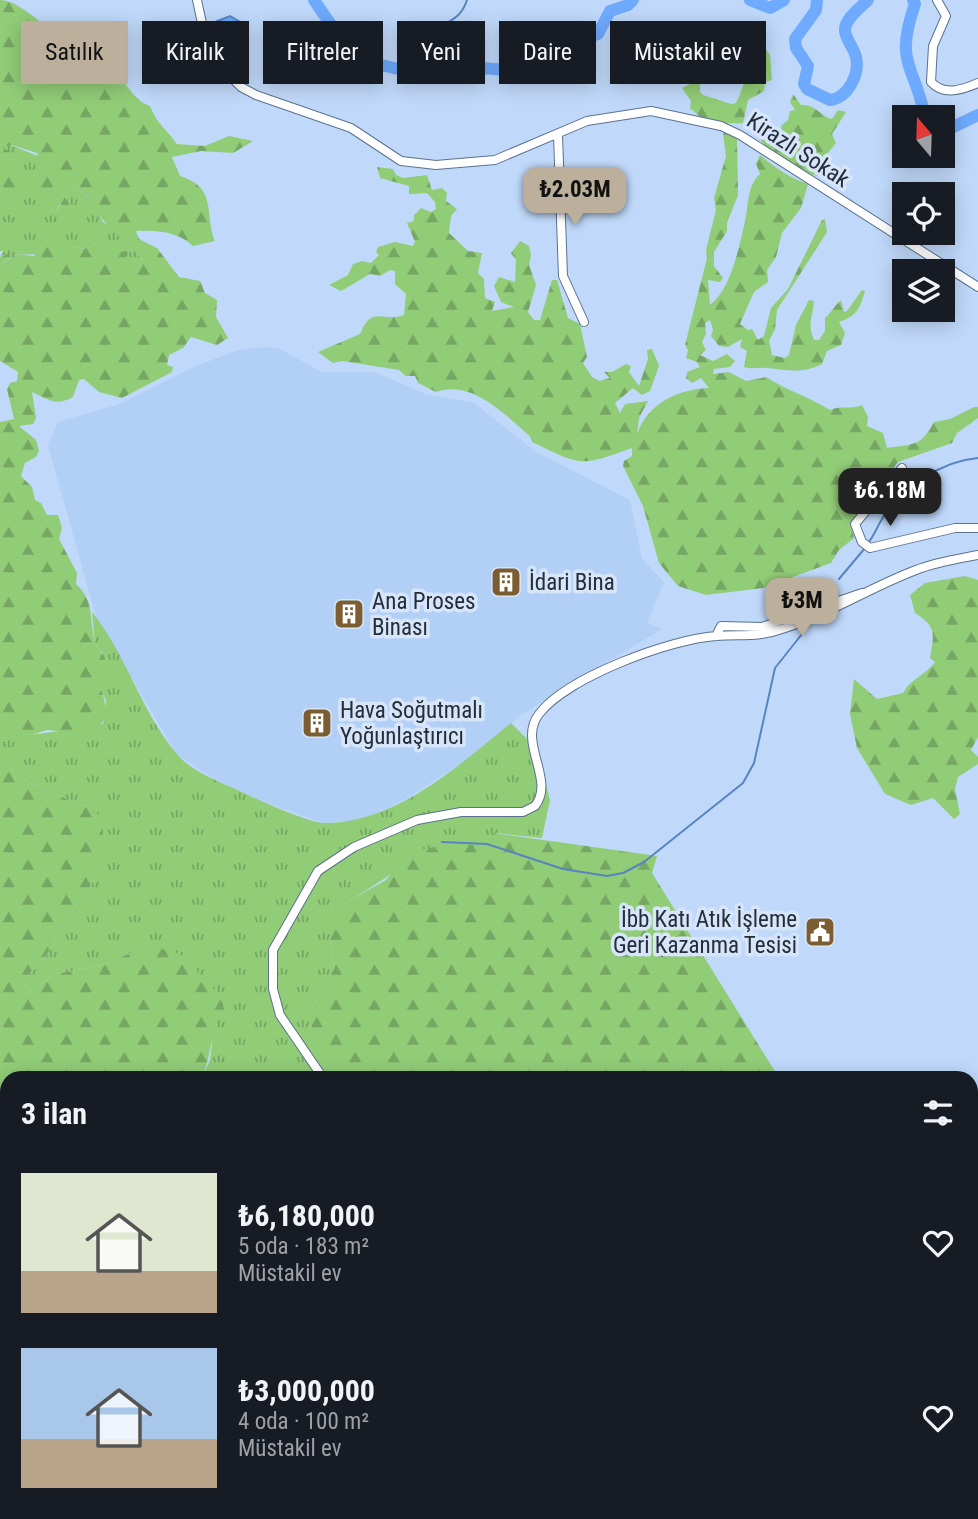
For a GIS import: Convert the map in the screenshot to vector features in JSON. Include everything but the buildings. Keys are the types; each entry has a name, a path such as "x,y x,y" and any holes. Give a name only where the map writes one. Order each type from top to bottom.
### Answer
{"street":[{"name":"Kirazlı Sokak","path":"197,0 209,56 241,87 256,95 351,128 401,161 436,165 495,160 587,121 651,111 729,128 978,287"},
{"path":"937,0 946,16 933,46 931,82 941,90 950,91 978,83"},
{"path":"558,135 563,276 584,322"},
{"path":"902,468 855,524 862,542 870,548 955,528 978,528"},
{"path":"318,1071 277,1008 273,950 318,871 354,847 417,820 454,812 514,813 535,806 541,791 532,729 548,705 631,657 716,636 744,638 781,630 851,602 917,569 978,555"}],"shaded area":[{"path":"266,347 280,349 322,372 374,372 426,394 474,403 538,453 630,500 642,559 664,582 647,623 662,629 524,713 459,765 407,798 364,820 322,823 257,799 214,779 177,755 96,617 48,445 58,422 120,404 191,368 238,350"}],"green space":[{"path":"0,0 22,8 39,21 21,21 21,84 126,84 138,99 150,106 159,123 177,144 205,146 229,136 253,141 233,153 201,151 172,157 180,176 192,181 205,194 215,241 193,246 166,232 136,231 139,239 157,248 179,277 200,281 205,293 217,300 216,317 228,338 217,345 191,337 183,348 169,355 167,365 173,367 172,372 122,398 99,392 84,379 79,380 73,397 67,400 52,401 32,392 36,418 33,424 19,426 36,440 39,451 36,457 25,463 21,476 32,487 35,500 41,503 47,515 58,515 62,528 59,539 77,573 76,584 89,604 95,644 105,659 101,688 105,716 101,724 85,732 48,730 0,738 0,422 14,419 7,389 10,383 17,381 18,372 0,361 0,257 10,253 2,264 16,254 34,256 38,248 51,242 73,252 72,247 84,249 110,239 118,252 129,251 126,258 134,257 142,262 143,260 105,222 92,202 77,187 62,195 69,210 57,211 61,204 55,201 47,205 36,200 35,177 49,168 50,161 38,158 37,153 12,145 2,147 10,152 18,182 8,198 0,201"},
{"path":"766,50 770,55 772,80 766,82"},
{"path":"690,84 700,84 700,92 703,95 731,104 736,103 743,84 765,84 764,91 748,100 743,123 708,120 699,116 690,109 691,101 682,88"},
{"path":"793,94 801,105 810,106 832,119 838,110 846,112 832,134 836,143 823,159 822,173 818,176 788,162 761,141 764,131 779,134 782,131 781,126 788,120 790,111 795,110 790,102"},
{"path":"727,130 737,138 738,195 727,223 727,231 714,252 714,266 723,278 720,282 708,280 710,305 723,289 733,268 750,191 760,174 756,164 760,155 782,172 808,184 801,208 782,233 776,257 767,270 768,282 754,292 740,324 748,330 752,329 758,340 764,336 771,308 788,289 822,220 825,219 827,232 777,310 775,329 769,341 772,355 785,358 789,355 796,325 809,300 814,301 812,334 814,340 819,340 825,331 825,318 839,302 841,300 844,312 847,311 862,290 865,291 857,311 839,322 845,333 841,345 827,351 822,364 808,369 744,367 747,351 740,347 742,339 728,347 719,346 711,336 713,330 710,320 705,323 706,334 702,342 706,350 700,355 713,361 727,354 735,361 730,367 714,369 713,374 729,372 746,381 766,377 830,410 862,405 868,417 867,426 883,433 887,448 915,443 925,436 934,422 950,419 974,407 978,407 978,418 957,433 952,443 898,462 855,519 852,527 854,538 839,550 831,563 763,588 706,595 678,586 659,563 643,506 623,466 624,461 632,456 632,448 590,461 561,456 532,442 530,436 510,418 475,395 449,389 436,392 418,383 415,376 406,376 399,370 342,361 333,363 318,352 360,334 364,325 374,317 404,315 406,294 395,284 395,271 390,270 380,276 370,274 341,291 329,285 348,275 353,264 362,261 371,263 379,255 376,252 378,247 395,242 413,246 415,242 407,223 414,221 414,215 421,208 431,212 436,209 435,202 427,193 409,194 409,186 380,178 377,167 393,169 396,175 403,178 427,175 432,190 442,188 447,193 446,201 457,209 451,216 449,233 468,251 482,253 478,273 484,279 485,298 495,302 492,311 514,307 501,302 494,286 499,277 515,282 516,260 511,253 520,241 529,246 529,265 536,285 528,312 534,320 540,320 552,280 557,280 568,318 580,324 587,357 583,363 592,377 599,381 610,378 604,372 612,372 626,364 631,366 629,372 639,386 648,359 647,350 652,349 659,366 650,391 642,395 633,388 615,403 620,413 625,404 648,401 639,418 637,434 649,414 666,400 687,391 709,388 701,378 692,383 686,378 687,372 700,367 697,362 686,358 688,350 685,345 707,258 706,250 716,210 714,198 726,156 723,134"},
{"path":"11,145 50,161 55,201 61,203 57,210 68,210 66,199 61,195 77,187 92,202 103,222 118,231 143,260 142,263 125,258 129,252 117,253 110,239 84,249 73,247 74,252 16,254 1,264 7,254 0,257 3,251 0,251 0,201 8,198 10,160 1,147"},
{"path":"965,576 978,580 978,737 971,750 978,757 978,764 958,777 955,789 960,814 954,819 933,798 911,805 885,794 857,748 850,714 854,679 877,699 903,693 935,662 930,658 932,631 927,622 915,613 910,595 925,583"},
{"path":"92,612 115,646 153,719 182,760 217,781 272,806 323,823 350,821 400,803 447,774 511,723 536,748 550,800 542,838 493,833 480,845 441,850 424,857 340,906 336,905 330,941 335,967 312,1009 331,1050 350,1071 205,1071 210,1060 214,1024 148,945 106,964 56,974 28,993 23,981 53,947 55,934 94,881 89,808 29,783 5,763 0,763 0,738 103,724 106,701 101,688 106,669 103,653 95,644"},
{"path":"0,763 5,763 29,783 98,814 103,831 102,859 94,881 55,934 53,947 23,981 28,993 56,974 106,964 148,945 180,954 221,996 224,1009 216,1025 204,1071 0,1071"},
{"path":"493,833 657,856 652,873 775,1071 345,1071 330,1049 320,1047 312,1028 312,1009 335,967 330,941 335,904 340,906 386,880 396,868 395,858 400,853 454,844 480,845"}],"water":[{"path":"230,16 239,21 217,21"}],"waterway":[{"path":"314,0 349,51 369,62 398,69 430,64 520,71 537,68 566,44 598,34 610,11 628,5 633,0"},
{"path":"450,21 462,10 467,0"},
{"path":"750,0 770,8 784,0"},
{"path":"817,0 816,10 795,39 796,48 808,66 804,84 807,89 830,100 842,95 854,78 856,57 845,27 868,0"},
{"path":"913,0 915,4 906,39 906,52 922,105"},
{"path":"956,126 978,115"},
{"path":"868,543 890,507 912,486 951,464 978,458"},
{"path":"839,579 865,548"},
{"path":"442,842 487,844 563,869 607,876 623,873 644,862 743,783 754,763 775,668 802,634"}],"place":[{"name":"İdari Bina","path":"506,582"},
{"name":"Ana Proses Binası","path":"349,614"},
{"name":"Hava Soğutmalı Yoğunlaştırıcı","path":"317,723"},
{"name":"İbb Katı Atık İşleme Geri Kazanma Tesisi","path":"820,932"}]}
